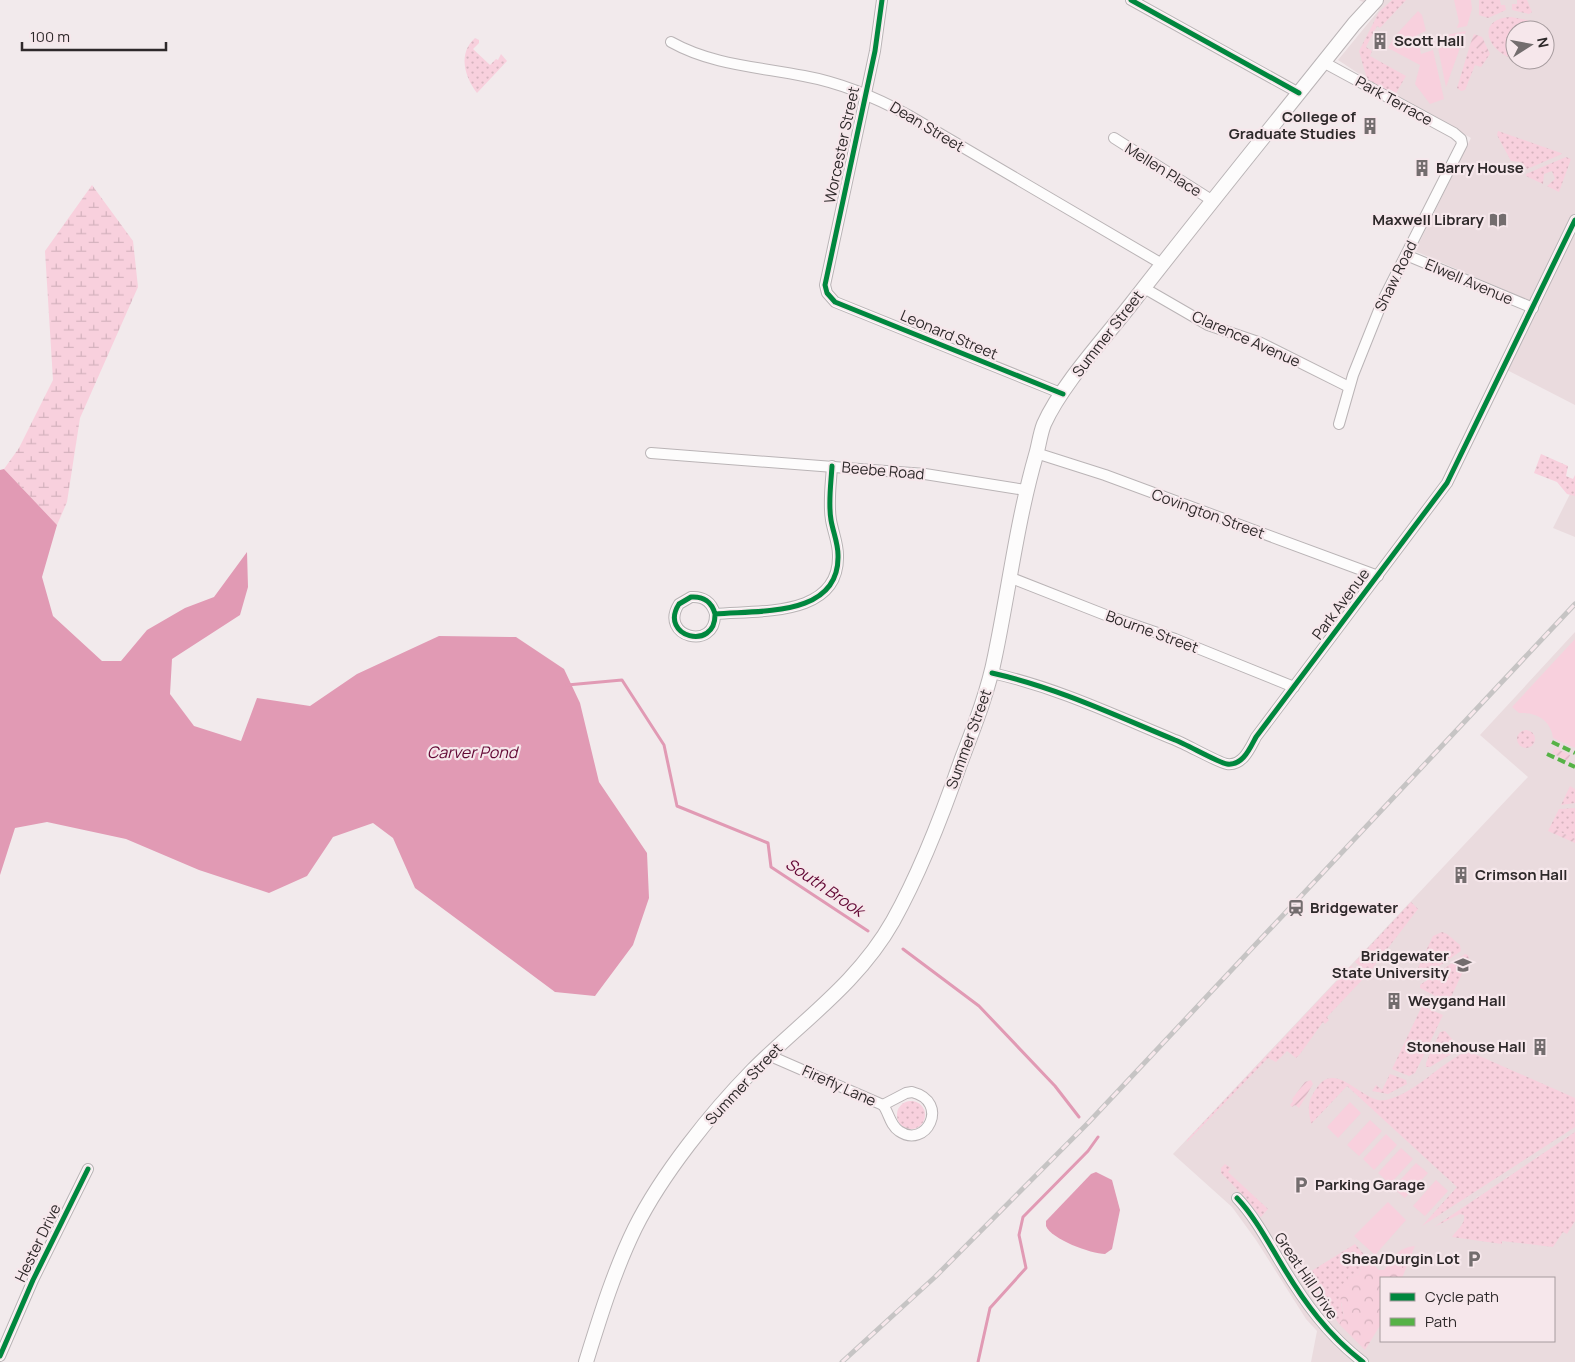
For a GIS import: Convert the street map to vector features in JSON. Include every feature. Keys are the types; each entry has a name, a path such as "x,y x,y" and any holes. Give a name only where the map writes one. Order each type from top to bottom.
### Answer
{"main road":[{"name":"Summer Street","path":"586,1362 611,1285 645,1210 713,1115 768,1055 844,986 870,957 886,933 929,847 964,756 992,673 1025,490 1045,422 1062,394 1162,264 1323,62 1376,0"}],"street":[{"name":"Worcester Street","path":"828,294 826,285 866,93 882,0"},
{"path":"1131,0 1299,93"},
{"name":"Dean Street","path":"671,42 705,58 806,76 866,93 901,111 1162,264"},
{"name":"Park Terrace","path":"1323,62 1457,135 1462,141"},
{"name":"Mellen Place","path":"1114,138 1213,201"},
{"name":"Shaw Road","path":"1339,424 1349,387 1383,300 1460,153 1462,141"},
{"name":"Park Avenue","path":"992,673 1044,686 1086,701 1227,764 1238,762 1245,756 1294,687 1447,483 1575,220"},
{"name":"Elwell Avenue","path":"1406,255 1533,308"},
{"name":"Clarence Avenue","path":"1144,288 1208,324 1261,343 1349,387"},
{"name":"Leonard Street","path":"828,294 835,302 1062,394"},
{"name":"Beebe Road","path":"651,453 946,476 1025,490"},
{"name":"Covington Street","path":"1036,453 1105,475 1378,576"},
{"path":"715,614 796,607 815,600 826,589 836,569 838,554 830,510 832,466"},
{"name":"Bourne Street","path":"1009,577 1108,616 1175,639 1294,687"},
{"path":"696,596 709,602 715,614 712,628 705,634 696,637 683,634 677,627 674,618 679,604 686,598 696,596"},
{"name":"Firefly Lane","path":"768,1055 883,1105 894,1127 906,1135 921,1133 930,1123 932,1109 925,1098 919,1094 906,1093 883,1105"},
{"name":"Hester Drive","path":"0,1356 33,1280 88,1169"},
{"name":"Great Hill Drive","path":"1237,1198 1256,1222 1297,1289 1322,1323 1362,1362"}],"shaded area":[{"path":"1359,0 1575,0 1575,405 1507,370 1539,305 1415,251 1471,138 1367,79 1338,60 1379,10"},
{"path":"1575,484 1575,537 1553,528"},
{"name":"Bridgewater State University","path":"1575,632 1575,1362 1311,1362 1317,1331 1306,1319 1256,1240 1232,1207 1173,1154 1528,777 1480,735"}],"green space":[{"path":"1392,0 1406,0 1380,28 1377,26 1366,47 1372,51 1370,56 1406,76 1395,95 1367,79 1359,51 1379,12"},
{"path":"1454,0 1471,0 1472,9 1467,26 1457,28 1459,22"},
{"path":"1479,0 1500,0 1501,5 1505,5 1506,10 1488,18 1479,15"},
{"path":"1517,0 1527,0 1532,12 1529,14 1512,10 1512,4 1517,4"},
{"path":"1418,11 1422,15 1426,31 1417,35 1421,54 1433,50 1444,99 1430,104 1415,84 1420,65 1388,48 1395,36"},
{"path":"1511,17 1527,20 1505,20 1505,55 1492,44 1489,36 1492,24 1499,19"},
{"path":"1466,31 1446,87 1438,48 1444,47 1441,36"},
{"path":"1474,34 1482,37 1490,54 1470,45"},
{"path":"475,38 479,40 479,43 473,49 490,65 496,59 498,60 501,54 507,61 477,93 466,72 465,65 466,51"},
{"path":"1470,45 1490,54 1481,67 1475,65 1465,90 1461,91 1457,88"},
{"path":"1498,131 1562,154 1527,169 1521,162 1511,161 1497,135"},
{"path":"1566,157 1571,159 1559,192 1547,186 1555,179 1552,171 1544,174 1543,184 1526,176 1526,174"},
{"path":"92,185 133,241 138,287 80,418 67,502 57,525 4,469 19,448 53,380 45,251"},
{"path":"1541,454 1568,466 1566,476 1573,479 1575,475 1575,496 1567,494 1557,482 1534,473"},
{"path":"1575,639 1575,748 1553,738 1549,726 1542,718 1531,714 1519,713 1512,707"},
{"path":"1526,730 1532,733 1535,739 1532,745 1526,748 1520,745 1517,739 1520,733"},
{"path":"1555,748 1570,755 1568,761 1552,753"},
{"path":"1570,786 1575,789 1575,803 1561,805"},
{"path":"1575,808 1575,839 1550,827 1559,809"},
{"path":"1550,827 1575,839 1575,843 1548,831"},
{"path":"1411,902 1418,909 1368,974 1355,962"},
{"path":"1442,932 1460,945 1461,951 1422,978 1417,978 1416,972 1433,936"},
{"path":"1465,954 1468,955 1469,959 1451,997 1441,999 1420,988 1420,985"},
{"path":"1351,966 1365,977 1327,1017 1329,1020 1325,1024 1323,1022 1300,1054 1296,1058 1287,1051 1276,1062 1268,1058 1187,1142 1187,1140"},
{"path":"1422,1006 1443,1015 1415,1073 1409,1076 1392,1069"},
{"path":"1445,1031 1458,1046 1458,1050 1430,1067 1426,1067 1440,1032"},
{"path":"1468,1051 1575,1098 1575,1127 1422,1226 1457,1187 1347,1086 1311,1124 1310,1102 1316,1089 1324,1080 1332,1078 1350,1084 1377,1100 1397,1097 1418,1085 1448,1062"},
{"path":"1390,1074 1406,1080 1407,1084 1388,1094 1372,1091 1376,1085 1382,1090"},
{"path":"1311,1080 1313,1084 1299,1108 1295,1105 1292,1107 1290,1105 1293,1101 1292,1099 1305,1082"},
{"path":"911,1101 921,1105 925,1115 921,1125 911,1129 901,1125 897,1115 901,1105"},
{"path":"1350,1102 1361,1113 1338,1138 1327,1127"},
{"path":"1370,1120 1382,1131 1359,1156 1347,1145"},
{"path":"1575,1132 1575,1221 1567,1234 1563,1232 1553,1247 1502,1241 1502,1244 1452,1237 1464,1221 1464,1215 1460,1214 1434,1227"},
{"path":"1386,1134 1397,1145 1374,1170 1363,1159"},
{"path":"1401,1148 1413,1159 1390,1184 1378,1173"},
{"path":"1416,1163 1428,1173 1405,1198 1393,1188"},
{"path":"1225,1164 1231,1168 1228,1172 1268,1209 1261,1217 1221,1173 1221,1168"},
{"path":"1436,1180 1448,1191 1425,1216 1413,1206"},
{"path":"1388,1202 1406,1220 1375,1255 1354,1236"},
{"path":"1355,1244 1369,1260 1364,1262 1359,1274 1347,1278 1341,1304 1344,1317 1339,1324 1305,1275"},
{"path":"1415,1246 1402,1277 1380,1277 1380,1326 1365,1350 1339,1324 1344,1317 1339,1290 1347,1278 1359,1274 1364,1262 1369,1260 1379,1270 1384,1270 1399,1251"}],"water":[{"name":"Carver Pond","path":"4,469 57,525 42,577 53,616 102,661 121,661 147,630 185,608 214,597 247,552 248,587 240,615 172,659 170,694 194,726 241,741 257,698 310,706 357,674 439,636 516,637 564,669 580,703 599,782 647,853 649,898 633,945 595,996 555,992 415,888 393,838 373,823 333,837 307,876 269,893 199,870 126,839 47,822 15,828 0,875 0,470"},
{"path":"1096,1172 1112,1180 1120,1210 1112,1249 1105,1254 1063,1241 1049,1231 1046,1226 1046,1221 1091,1174"}],"waterway":[{"name":"South Brook","path":"567,685 622,680 664,745 677,806 768,843 771,867 868,931"},
{"name":"South Brook","path":"903,949 979,1006 1055,1086 1079,1117"},
{"name":"South Brook","path":"978,1362 990,1308 1026,1268 1019,1235 1023,1217 1088,1151 1098,1137"}],"railway":[{"path":"842,1362 935,1277 1089,1122 1575,604"}],"marked path":[{"path":"1552,742 1575,753"},
{"path":"1547,754 1575,767"}],"cycle path":[{"path":"882,0 875,51 825,285 827,293 835,302 1063,394"},
{"path":"1131,0 1299,93"},
{"path":"992,673 1040,686 1085,702 1180,742 1223,763 1233,764 1242,759 1256,737 1447,483 1575,220"},
{"path":"715,614 713,626 707,633 699,636 689,636 681,632 676,625 675,615 679,604 691,597 706,601 712,606 715,614 793,607 811,600 826,590 835,575 838,555 830,514 832,466"},
{"path":"0,1356 33,1280 88,1169"},
{"path":"1237,1198 1255,1221 1308,1305 1339,1341 1363,1362"}],"place":[{"name":"Scott Hall","path":"1380,41"},
{"name":"College of Graduate Studies","path":"1370,126"},
{"name":"Barry House","path":"1422,168"},
{"name":"Maxwell Library","path":"1498,220"},
{"name":"Crimson Hall","path":"1461,875"},
{"name":"Bridgewater","path":"1296,908"},
{"name":"Bridgewater State University","path":"1463,965"},
{"name":"Weygand Hall","path":"1394,1001"},
{"name":"Stonehouse Hall","path":"1540,1047"},
{"name":"Parking Garage","path":"1301,1185"},
{"name":"Shea/Durgin Lot","path":"1474,1259"}]}
